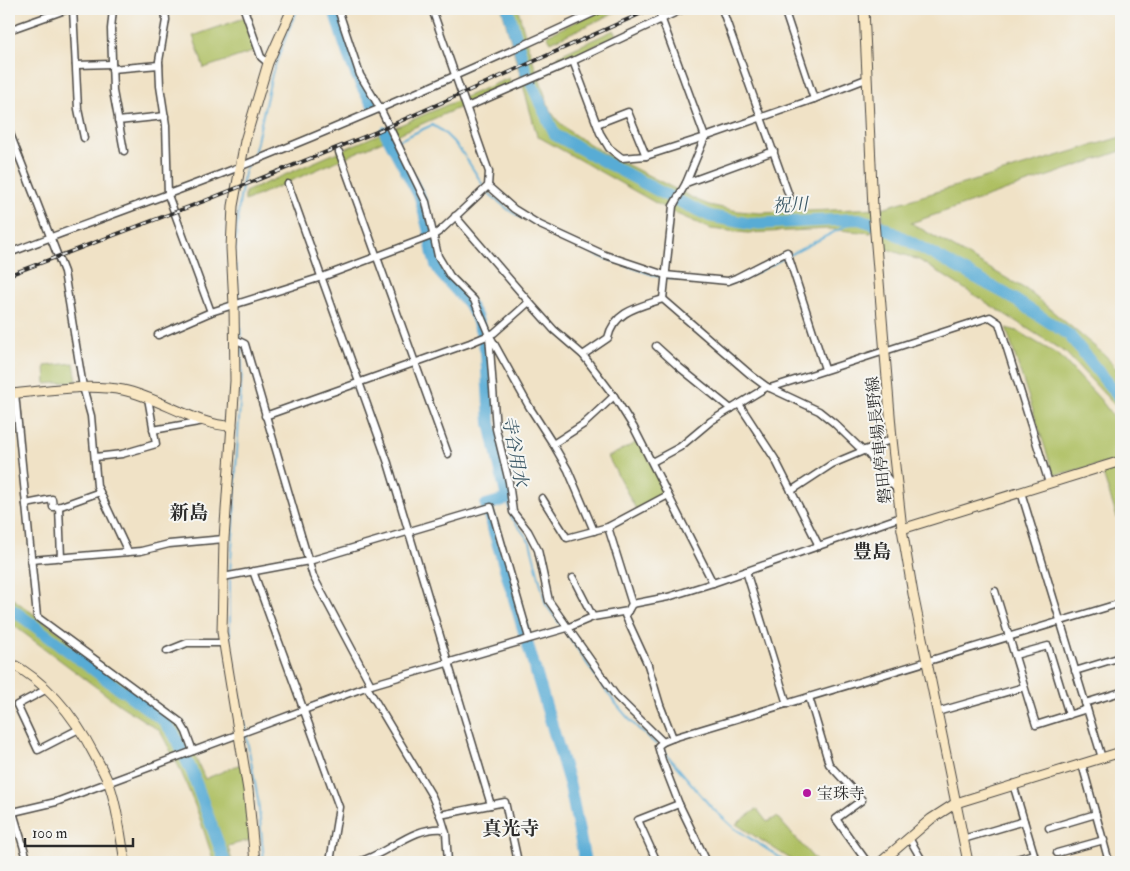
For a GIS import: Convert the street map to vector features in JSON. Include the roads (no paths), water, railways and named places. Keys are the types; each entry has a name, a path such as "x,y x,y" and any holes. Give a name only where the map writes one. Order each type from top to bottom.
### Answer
{"street":[{"path":"9,30 68,9"},
{"path":"73,9 78,109 84,138"},
{"path":"113,9 113,91 124,151"},
{"path":"165,9 166,20 159,66 165,116 168,194 211,312"},
{"path":"244,9 261,57 268,63"},
{"path":"256,862 248,790 223,643 224,538 235,382 231,248 233,206 245,141 268,63 292,9"},
{"path":"338,9 360,75 380,108 426,202 438,256 450,276 474,300 489,335 568,470 594,530"},
{"path":"158,335 211,312 322,277 376,255 434,235 488,186 489,172 432,9"},
{"path":"9,253 240,167 528,44 602,9"},
{"path":"658,9 705,138 686,183 673,206 662,299"},
{"path":"467,107 683,9"},
{"path":"722,9 792,204"},
{"path":"784,9 814,99"},
{"name":"磐田停車場長野線","path":"864,9 873,214 892,439 902,528 968,862"},
{"path":"573,60 597,124 609,148 622,158 646,156 705,138 866,79"},
{"path":"76,65 112,67 159,66"},
{"path":"597,124 628,112 646,156"},
{"path":"118,121 165,116"},
{"path":"9,131 64,272 83,387 91,416 97,486 128,552"},
{"path":"686,183 774,151"},
{"path":"339,152 448,454"},
{"path":"288,184 388,463 491,805"},
{"path":"488,186 514,209 540,225 605,255 665,275 728,281 787,252 825,369"},
{"path":"456,216 554,330 583,355 614,396 634,428 713,583"},
{"path":"583,355 608,338 610,327 628,310 662,299"},
{"path":"662,299 752,376 768,387 819,411 864,451 898,491"},
{"path":"265,416 494,333 529,302"},
{"path":"652,462 680,447 711,421 768,387 990,317 1000,323 1049,483"},
{"path":"489,335 496,429 509,482 513,512 528,531 538,550 549,601 616,696 663,742"},
{"path":"235,339 245,344 313,576 369,686 432,796 444,828 448,862"},
{"path":"656,346 731,409"},
{"path":"193,751 180,722 37,617 26,504 12,394 83,387 125,390 204,421 222,426 232,426"},
{"path":"553,444 584,424 614,396"},
{"path":"95,458 122,454 156,444 148,398"},
{"path":"739,404 775,460 819,546"},
{"path":"153,430 204,421"},
{"path":"791,491 832,464 892,439"},
{"path":"902,528 1121,461"},
{"path":"26,504 52,499 52,507 59,506 100,492"},
{"path":"1021,492 1102,758"},
{"path":"542,498 567,538 608,527 668,495"},
{"path":"59,506 61,558"},
{"path":"223,577 309,561 490,506 529,638"},
{"path":"28,862 11,813 56,802 369,686 567,628 593,617 713,583 901,518"},
{"path":"608,527 630,607 625,615 648,665 660,705 673,738"},
{"path":"31,560 141,551 169,544 224,538"},
{"path":"253,571 339,807 330,862"},
{"path":"746,571 787,704"},
{"path":"573,578 593,617"},
{"path":"995,591 1036,725 1068,715 1121,692"},
{"path":"707,862 679,804 658,749 658,746 663,742 1121,604"},
{"path":"167,651 187,643 223,643"},
{"path":"1015,655 1048,646 1068,715"},
{"path":"1075,671 1121,658"},
{"path":"9,662 37,680 47,689 65,708 79,729 109,783 125,862"},
{"path":"937,712 1024,687"},
{"path":"47,689 17,705 38,750 79,729"},
{"path":"809,697 829,764 862,800 836,819 867,862"},
{"path":"881,862 931,819 956,803 1121,752"},
{"path":"1082,764 1109,862"},
{"path":"1006,862 1034,854 1014,784"},
{"path":"440,815 506,802 518,862"},
{"path":"657,862 638,820 679,804"},
{"path":"1049,828 1096,814"},
{"path":"962,839 1024,821"},
{"path":"358,862 368,860 407,837 422,831 444,828"},
{"path":"910,838 923,862"},
{"path":"1057,853 1104,840"}],"waterway":[{"path":"253,159 272,74 298,9"},
{"name":"寺谷用水","path":"334,9 355,72 374,107"},
{"name":"祝川","path":"508,9 526,72 555,135 664,194 710,216 750,224 859,219 883,227 1006,294 1069,335 1121,400"},
{"path":"391,144 432,125 448,136 455,144 484,187"},
{"name":"寺谷用水","path":"385,132 420,197 436,265 442,275 468,303 476,316 481,331 486,352 490,423 507,499 486,505 570,786 585,862"},
{"path":"235,252 239,205 245,168 247,166"},
{"path":"486,191 510,211 522,218"},
{"path":"553,234 599,256 660,277 727,284 740,281 859,219"},
{"path":"236,265 241,340"},
{"path":"241,344 242,370 230,570 230,649 258,799 264,862"},
{"path":"507,499 512,518 530,542 546,605 563,628"},
{"path":"9,607 122,691 128,692 130,696 164,721 174,734 192,772 225,862"},
{"path":"565,631 617,706 656,744"},
{"path":"662,749 711,807 734,828 787,862"}],"railway":[{"path":"9,275 207,200 376,132 651,9"}],"place":[{"name":"宝珠寺","path":"807,793"}],"district":[{"name":"新島","path":"189,512"},
{"name":"豊島","path":"872,551"},
{"name":"真光寺","path":"511,828"}]}
